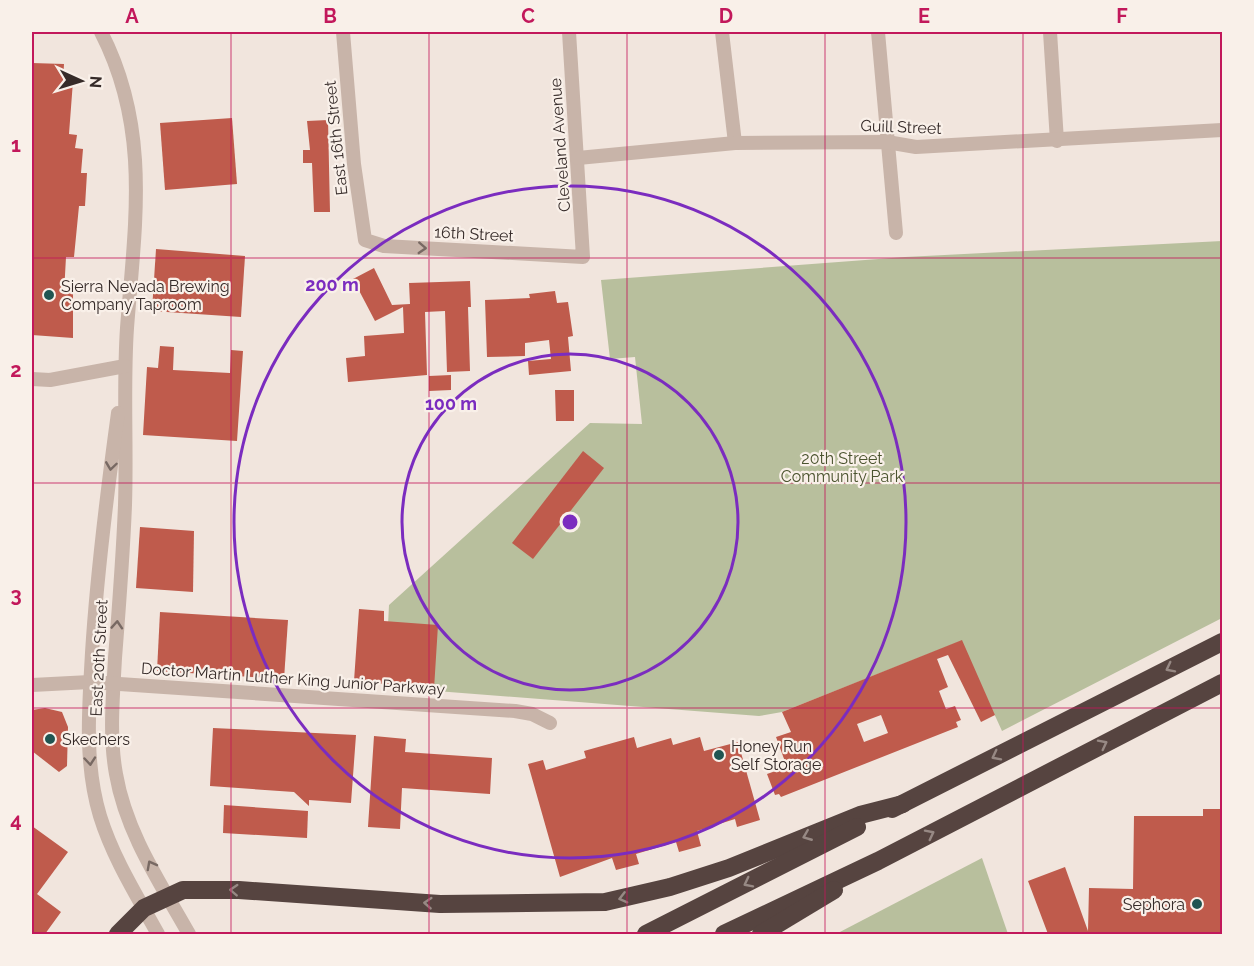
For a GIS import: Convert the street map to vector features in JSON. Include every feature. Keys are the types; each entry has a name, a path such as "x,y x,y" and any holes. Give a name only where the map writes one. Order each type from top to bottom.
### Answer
{"highway":[{"path":"646,934 1222,642"},
{"path":"724,934 878,861 1222,683"},
{"path":"118,934 144,908 183,890 210,889 440,904 605,902 729,868 860,815 903,804"},
{"path":"761,934 878,861"}],"street":[{"name":"East 20th Street","path":"101,32 111,51 130,106 137,167 125,366 125,503 114,683 113,748 119,787 135,834 189,934"},
{"name":"East 16th Street","path":"343,32 354,164 365,240"},
{"name":"Cleveland Avenue","path":"568,32 583,257"},
{"path":"722,32 735,142"},
{"path":"878,32 897,233"},
{"path":"1050,32 1058,141"},
{"name":"Guill Street","path":"578,158 735,142 887,142 916,147 1058,141 1222,130"},
{"name":"16th Street","path":"365,240 384,246 583,257"},
{"name":"East 20th Street","path":"125,366 98,563 90,682 90,751 97,803 110,844 158,934"},
{"path":"32,379 50,380 125,366"},
{"name":"Doctor Martin Luther King Junior Parkway","path":"32,684 114,683 515,711 532,714 550,723"}],"green space":[{"name":"20th Street Community Park","path":"1222,241 1222,618 1002,731 961,641 782,712 759,716 385,687 389,605 590,423 642,424 635,357 610,359 601,280 905,257"},
{"path":"982,858 1008,934 836,934"}],"building":[{"path":"32,63 64,64 63,81 73,81 69,134 77,135 75,148 83,149 81,173 87,173 85,206 79,206 74,257 66,257 64,293 73,293 73,338 32,335"},
{"path":"232,118 237,184 165,190 160,123"},
{"path":"328,120 330,212 314,212 312,163 303,163 303,150 310,150 307,121"},
{"path":"156,249 245,256 241,317 152,311"},
{"path":"374,268 392,305 410,304 409,283 470,281 471,307 468,307 470,371 447,372 445,311 425,312 427,375 348,382 346,358 365,356 364,336 404,333 403,307 375,321 353,279"},
{"path":"555,291 557,303 568,302 573,336 568,337 571,371 529,375 528,361 551,359 549,340 525,343 525,356 487,357 485,300 530,298 529,294"},
{"path":"160,346 174,347 173,370 230,373 231,350 243,351 237,441 143,435 147,367 158,368"},
{"path":"451,375 451,390 429,391 429,376"},
{"path":"555,390 574,390 574,421 556,421"},
{"path":"583,451 604,468 533,559 512,543"},
{"path":"140,527 194,531 193,592 136,588"},
{"path":"359,609 384,611 384,621 438,625 434,689 354,681"},
{"path":"160,612 288,620 284,679 157,671"},
{"path":"962,640 995,715 981,722 948,655 937,659 948,687 939,691 946,709 955,706 961,720 956,722 958,727 781,797 779,794 775,795 767,774 787,767 776,737 791,732 782,712","holes":["881,715 888,733 864,742 857,724"]},
{"name":"Skechers","path":"45,708 62,712 68,727 67,766 59,772 32,751 32,710"},
{"path":"213,728 356,735 351,803 309,800 309,806 294,792 210,786"},
{"path":"374,736 406,739 405,752 492,758 490,794 402,788 400,829 368,827"},
{"path":"634,737 637,748 671,738 673,745 700,737 704,751 738,742 760,820 737,827 735,819 697,831 701,846 679,852 676,842 636,854 639,864 616,870 612,858 560,877 528,764 543,760 546,770 586,758 584,751"},
{"path":"224,805 308,811 307,838 223,833"},
{"path":"1203,809 1222,809 1222,934 1048,934 1028,881 1065,867 1088,931 1089,888 1133,889 1134,816 1203,816"},
{"path":"32,826 68,852 37,894 61,912 45,934 32,934"}],"place":[{"name":"Sierra Nevada Brewing Company Taproom","path":"49,295"},
{"name":"Skechers","path":"50,739"},
{"name":"Honey Run Self Storage","path":"719,755"},
{"name":"Sephora","path":"1197,904"}]}
